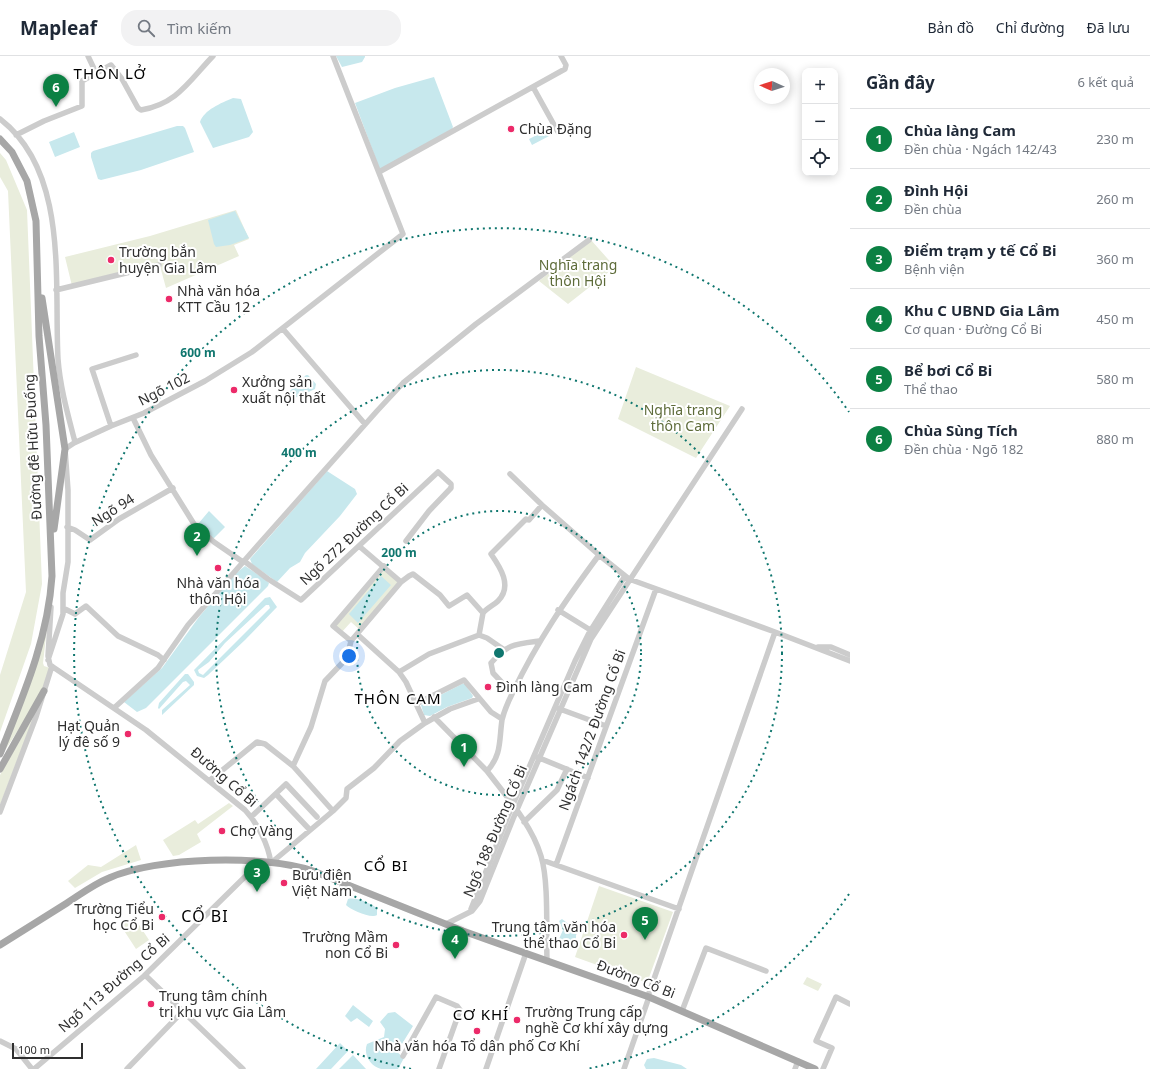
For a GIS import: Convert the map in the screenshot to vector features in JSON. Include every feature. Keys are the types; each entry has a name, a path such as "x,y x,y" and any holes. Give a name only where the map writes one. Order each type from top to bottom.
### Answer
{"main road":[{"name":"Đường đê Hữu Đuống","path":"0,139 12,152 28,181 36,221 39,334 46,425 51,549 50,600 41,641 30,677 0,754"},
{"path":"38,277 65,449 51,549"},
{"path":"0,769 44,692"},
{"path":"0,945 98,883 123,873 175,863 271,863"},
{"name":"Đường Cổ Bi","path":"271,863 313,871 446,924 649,997 816,1069"}],"street":[{"path":"88,56 96,73"},
{"path":"16,135 44,121 82,106 82,81 111,65 122,79 138,108 141,110 159,106 170,101 213,56"},
{"path":"333,56 379,172 565,69 566,65 561,56"},
{"path":"533,87 558,132"},
{"path":"0,119 16,135 34,160 46,190 53,234 60,379 75,442"},
{"name":"Ngõ 102","path":"65,449 75,442 133,418 229,367 285,327 403,234 379,172"},
{"path":"114,708 153,673 164,660 188,625 403,383 443,350 589,240"},
{"path":"56,290 159,265"},
{"path":"285,327 365,424"},
{"path":"111,426 92,370 136,355"},
{"name":"Ngõ 188 Đường Cổ Bi","path":"446,924 475,909 480,901 515,809 592,631 627,577 742,409"},
{"path":"133,418 151,455 173,488 194,524 214,542 243,562"},
{"path":"48,660 56,638 63,608 68,562 68,484 65,449"},
{"name":"Ngõ 272 Đường Cổ Bi","path":"243,562 301,600 438,472 451,485 450,490 429,511 406,541"},
{"path":"510,474 542,505 599,555 627,577 850,661"},
{"name":"Ngõ 94","path":"67,527 76,530 90,540 124,516 173,488"},
{"path":"479,635 483,613 499,600 505,582 503,572 491,554 526,520 529,520 542,505"},
{"path":"359,546 401,582"},
{"path":"487,771 497,758 500,750 502,719 512,693 539,641 558,610 599,555"},
{"path":"351,641 333,626 384,566"},
{"path":"293,766 311,727 322,686 347,658 351,641 401,582 408,576 413,574 440,595 449,606 468,595 483,613"},
{"name":"Ngách 142/2 Đường Cổ Bi","path":"556,865 656,589"},
{"path":"48,660 50,600"},
{"path":"63,608 76,614 86,606 118,636 158,655 164,660"},
{"path":"558,610 592,631"},
{"path":"624,1069 678,909 775,632"},
{"path":"357,634 399,672 425,723"},
{"path":"399,672 430,654 479,635 487,638 503,649"},
{"path":"512,693 493,672 491,663 503,649 521,643 539,641"},
{"path":"812,646 831,647 850,655"},
{"name":"Đường Cổ Bi","path":"48,660 52,666 146,730 251,817 265,842 271,863"},
{"path":"0,812 52,666"},
{"path":"416,704 464,680 478,699 491,712 502,719"},
{"path":"271,863 333,811 346,798 347,789 374,768 400,741 434,717 450,709 478,699"},
{"path":"558,708 606,726"},
{"path":"434,717 487,771 524,822 537,844 542,860 547,960"},
{"path":"209,781 258,742 265,744 293,766 333,811"},
{"path":"537,757 588,778"},
{"path":"524,822 556,790 567,769"},
{"path":"251,817 286,784 317,817"},
{"path":"276,794 310,830"},
{"path":"542,860 678,909"},
{"name":"Ngõ 113 Đường Cổ Bi","path":"33,1069 145,975 260,862"},
{"path":"682,1011 706,948 766,971"},
{"path":"486,1069 526,953"},
{"path":"145,975 243,1069"},
{"path":"403,1056 436,997 458,1006 460,1010 439,1069"},
{"path":"823,1069 832,1048 816,1041 836,997 850,1004"},
{"path":"127,1069 182,1011"},
{"path":"0,1041 16,1049 33,1069"},
{"path":"795,1069 798,1061"}],"green space":[{"path":"0,153 6,160 27,210 42,584 31,644 0,732 0,675 26,592 8,191 0,177"},
{"path":"236,210 249,239 234,245 239,256 166,288 160,266 72,286 65,257 150,236"},
{"name":"Nghĩa trang thôn Hội","path":"591,240 615,267 568,304 539,281"},
{"name":"Nghĩa trang thôn Cam","path":"636,367 730,406 696,458 618,419"},
{"path":"384,566 401,582 360,630 351,622 341,633 333,626"},
{"path":"48,619 43,663 44,666 50,668 44,686 30,712 2,755"},
{"path":"35,714 0,805 0,775"},
{"path":"229,803 233,806 197,834 201,842 179,855 173,856 163,840 195,820 198,824"},
{"path":"136,845 141,860 102,872 75,888 68,881 88,865 101,867"},
{"name":"Trung tâm văn hóa thể thao Cổ Bi","path":"599,886 673,912 647,983 575,957"},
{"path":"134,917 149,940 136,949 121,926"},
{"path":"807,977 822,984 818,991 803,984"}],"water":[{"path":"336,56 365,57 362,62 342,67"},
{"path":"434,77 453,127 452,129 380,170 355,103 395,88"},
{"path":"233,98 241,99 253,132 249,137 213,148 200,122 209,110"},
{"path":"177,126 183,126 185,128 194,152 141,170 101,180 98,179 91,157 91,153 93,151"},
{"path":"547,130 551,135 532,145 529,139"},
{"path":"74,132 80,147 55,157 49,142"},
{"path":"235,211 249,238 230,245 216,247 208,220"},
{"path":"306,375 308,375 316,384 315,389 298,397 290,398 288,393"},
{"path":"327,471 355,489 357,494 340,516 305,553 300,562 290,568 277,582 252,564 250,559"},
{"path":"209,511 225,527 213,539 198,524"},
{"path":"245,566 266,580 269,583 268,586 146,708 137,712 124,702 162,668 199,617 235,574"},
{"path":"381,576 391,585 358,623 349,614"},
{"path":"270,597 277,607 208,675 204,678 197,676 194,670 265,598","holes":["266,605 269,605 270,608 203,675 199,673 198,670 209,662 225,643"]},
{"path":"185,674 188,674 194,682 194,685 162,715 162,710 190,685 186,681 183,682 159,709 158,708 159,703"},
{"path":"462,684 465,684 473,696 472,698 447,707 430,716 424,715 421,705"},
{"path":"348,899 367,902 377,908 377,915 370,916 352,909 346,905"},
{"path":"562,919 570,925 582,927 576,935 576,944 573,947 570,947 567,941 559,939 563,930 559,921"},
{"path":"353,1005 373,1021 369,1027 357,1018 351,1022 345,1016"},
{"path":"395,1012 413,1026 397,1052 404,1058 398,1069 381,1069 368,1059 366,1048 367,1044 384,1037 385,1029 380,1022 388,1013"},
{"path":"340,1043 348,1051 331,1069 316,1069"},
{"path":"353,1055 366,1069 339,1069"},
{"path":"654,1058 681,1065 687,1069 646,1069 644,1065 647,1059"}],"place":[{"name":"Chùa Sùng Tích","path":"56,107"},
{"name":"Chùa Đặng","path":"511,129"},
{"name":"Trường bắn huyện Gia Lâm","path":"111,260"},
{"name":"Nhà văn hóa KTT Cầu 12","path":"169,299"},
{"name":"Xưởng sản xuất nội thất","path":"234,390"},
{"name":"Đình Hội","path":"197,556"},
{"name":"Nhà văn hóa thôn Hội","path":"218,568"},
{"name":"Đình làng Cam","path":"488,687"},
{"name":"Hạt Quản lý đê số 9","path":"128,734"},
{"name":"Chùa làng Cam","path":"464,767"},
{"name":"Chợ Vàng","path":"222,831"},
{"name":"Bưu điện Việt Nam","path":"284,883"},
{"name":"Điểm trạm y tế Cổ Bi","path":"257,892"},
{"name":"Trường Tiểu học Cổ Bi","path":"162,917"},
{"name":"Trung tâm văn hóa thể thao Cổ Bi","path":"624,935"},
{"name":"Bể bơi Cổ Bi","path":"645,940"},
{"name":"Trường Mầm non Cổ Bi","path":"396,945"},
{"name":"Khu C UBND Gia Lâm","path":"455,959"},
{"name":"Trung tâm chính trị khu vực Gia Lâm","path":"151,1004"},
{"name":"Trường Trung cấp nghề Cơ khí xây dựng","path":"517,1020"},
{"name":"Nhà văn hóa Tổ dân phố Cơ Khí","path":"477,1031"}],"district":[{"name":"THÔN LỞ","path":"110,74"},
{"name":"THÔN CAM","path":"398,699"},
{"name":"CỔ BI","path":"386,866"},
{"name":"CỔ BI","path":"205,916"},
{"name":"CƠ KHÍ","path":"481,1015"}]}
